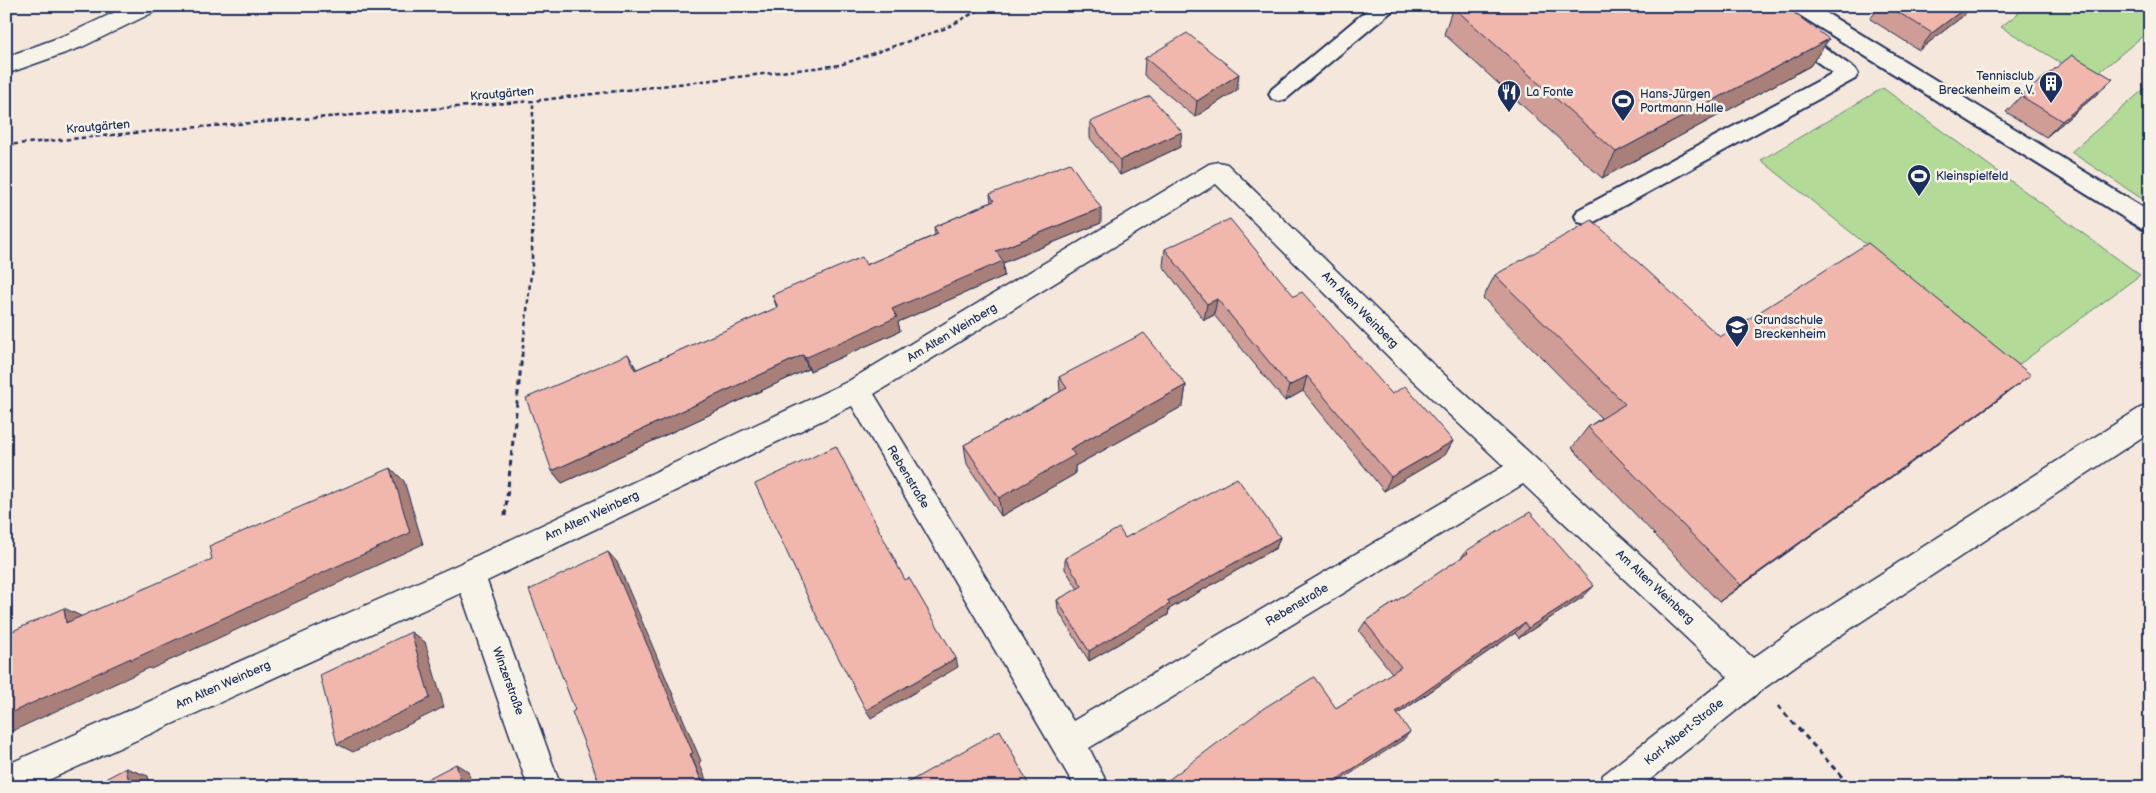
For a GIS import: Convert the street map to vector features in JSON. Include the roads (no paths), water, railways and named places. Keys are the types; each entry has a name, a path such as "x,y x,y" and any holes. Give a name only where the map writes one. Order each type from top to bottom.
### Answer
{"street":[{"path":"6,66 74,41 148,6"},
{"name":"Am Alten Weinberg","path":"6,782 470,574 857,390 1218,171 1414,364 1752,678"},
{"name":"Rebenstraße","path":"857,390 1094,787"},
{"name":"Karl-Albert-Straße","path":"1615,787 1752,678 1801,643 2150,417"},
{"name":"Rebenstraße","path":"1068,742 1526,468"},
{"name":"Winzerstraße","path":"470,574 546,787"}],"lane":[{"path":"1279,94 1385,6"},
{"path":"1800,6 2150,223"},
{"path":"1586,216 1848,74 1778,24"}],"place":[{"name":"Tennisclub Breckenheim e. V.","path":"2051,104"},
{"name":"La Fonte","path":"1509,113"},
{"name":"Hans-Jürgen Portmann Halle","path":"1623,122"},
{"name":"Kleinspielfeld","path":"1919,197"},
{"name":"Grundschule Breckenheim","path":"1737,348"}]}
